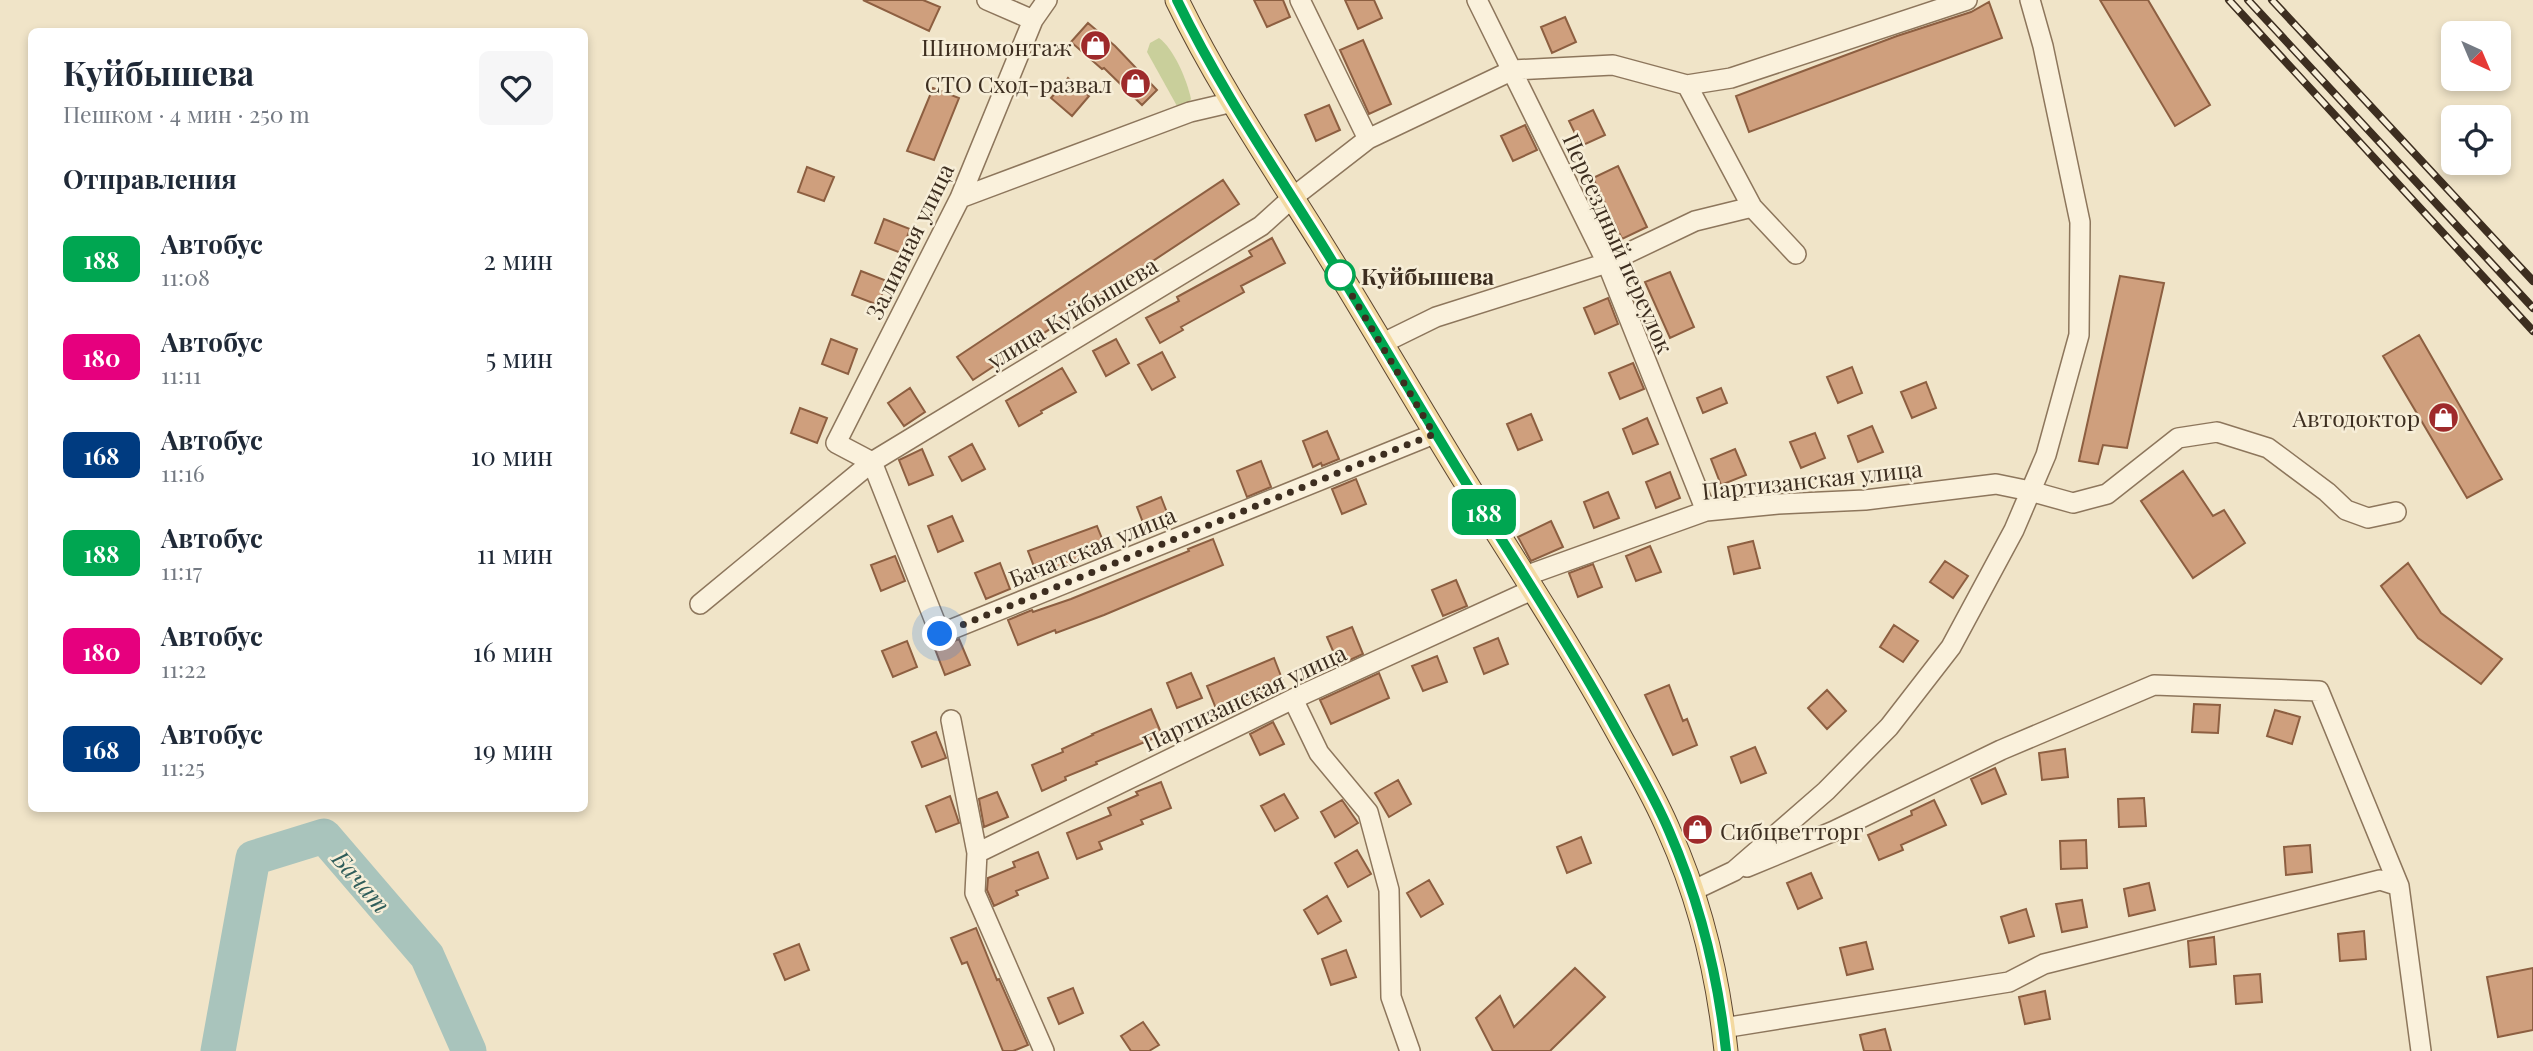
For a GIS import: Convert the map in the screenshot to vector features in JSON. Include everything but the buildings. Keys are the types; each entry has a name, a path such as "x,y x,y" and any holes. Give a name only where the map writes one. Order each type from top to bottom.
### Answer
{"main road":[{"path":"1177,0 1233,102 1434,434 1597,694 1642,777 1697,888 1715,977 1726,1051"}],"street":[{"path":"987,0 1033,20"},
{"name":"Заливная улица","path":"872,462 836,443 960,198 1033,20 1047,0"},
{"path":"1300,0 1368,139"},
{"name":"Переездный переулок","path":"1477,0 1607,263 1706,511"},
{"path":"1513,70 1613,65 1687,85 1731,78 1967,0"},
{"path":"1697,888 1734,871 1826,791 1889,727 1951,647 2014,530 2046,455 2079,335 2080,222 2043,46 2030,0"},
{"name":"улица Куйбышева","path":"700,604 872,462 1261,226 1292,198 1368,139 1513,70"},
{"path":"1687,85 1752,207 1796,254"},
{"path":"960,198 1190,112 1233,102"},
{"path":"1381,344 1436,317 1607,263 1695,221 1752,207"},
{"name":"Партизанская улица","path":"976,852 1529,583 1706,511 1865,500 1996,484 2073,503 2107,494 2178,438 2217,432 2268,448 2327,492 2346,510 2368,519 2396,512"},
{"name":"Бачатская улица","path":"872,462 940,634 1434,434"},
{"path":"1697,888 1835,831 2001,750 2154,685 2319,691 2399,886 2421,1051"},
{"path":"1293,699 1319,753 1368,812 1389,890 1391,997 1410,1051"},
{"path":"951,720 976,852 975,893 1044,1051"},
{"path":"1723,1028 2009,982 2044,964 2380,880 2399,886"}],"green space":[{"path":"1159,38 1175,57 1186,83 1191,99 1184,108 1177,106 1147,52 1150,43"}],"waterway":[{"name":"Бачат","path":"218,1051 253,858 324,836 427,956 469,1051"}],"railway":[{"path":"2229,0 2533,331"},
{"path":"2248,0 2533,308"},
{"path":"2272,0 2533,281"}],"bus line":[{"name":"188","path":"1177,0 1233,102 1434,434 1534,589 1597,694 1642,777 1669,831 1692,891 1715,977 1726,1051"}],"place":[{"name":"Шиномонтаж","path":"1095,46"},
{"name":"СТО Сход-развал","path":"1135,83"},
{"name":"Куйбышева","path":"1340,275"},
{"name":"Автодоктор","path":"2443,417"},
{"name":"Сибцветторг","path":"1697,830"}],"route":[{"path":"940,634 1434,434 1340,275"}]}
